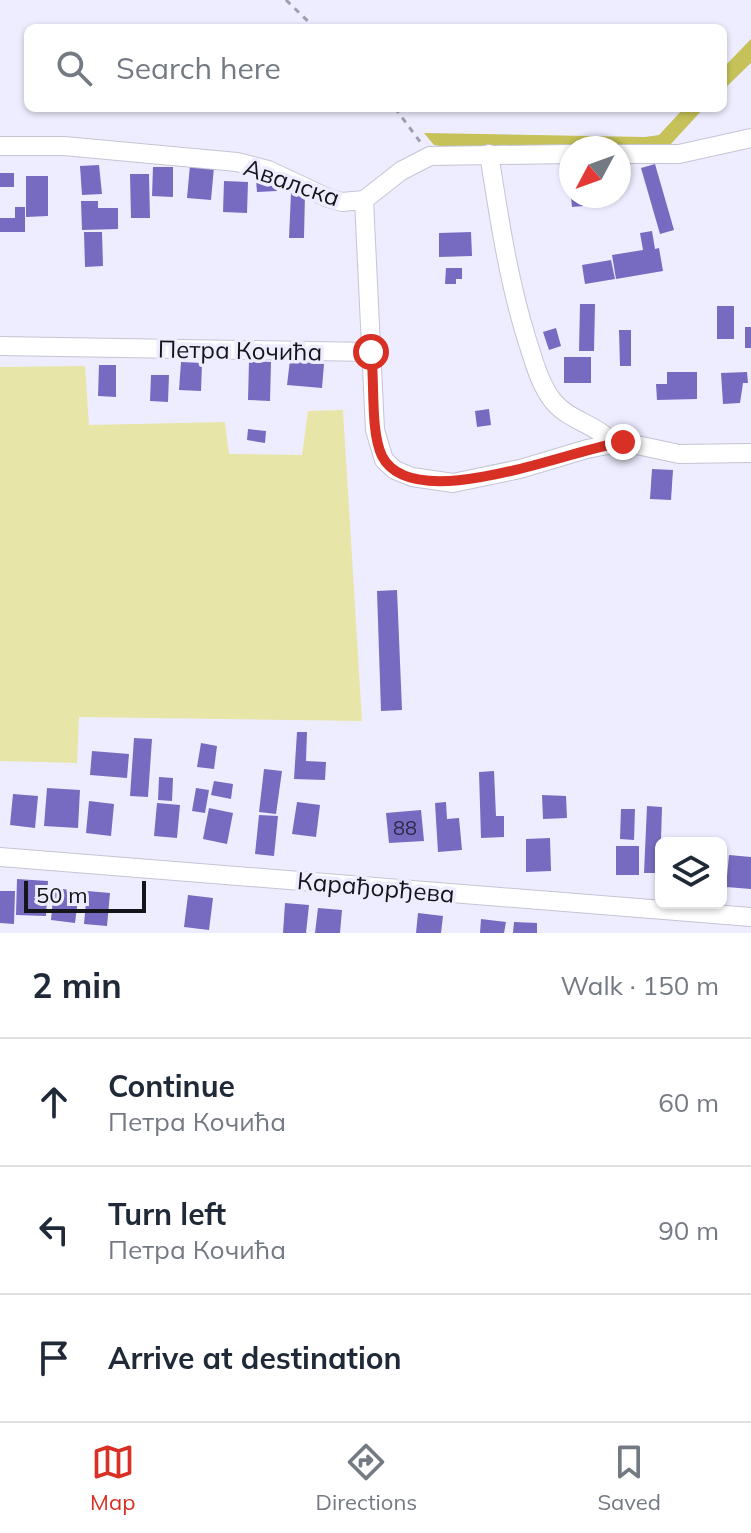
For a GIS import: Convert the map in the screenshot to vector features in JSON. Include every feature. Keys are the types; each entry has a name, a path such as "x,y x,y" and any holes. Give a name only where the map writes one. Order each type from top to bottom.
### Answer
{"street":[{"path":"631,154 679,154 751,138"},
{"name":"Авалска","path":"0,146 64,146 237,162 268,170 342,202 364,200 401,171 430,156 559,154"},
{"path":"489,154 506,262 538,377 555,403 612,443"},
{"path":"364,200 375,430 384,460 395,470 412,477 453,483 520,469 612,443 639,444 679,454 751,453"},
{"name":"Петра Кочића","path":"0,346 371,352"},
{"name":"Карађорђева","path":"0,857 750,919"}],"path":[{"path":"286,0 311,24"},
{"path":"398,112 430,156"}],"shaded area":[{"path":"751,39 751,63 727,86 727,64"},
{"path":"680,112 700,112 669,146 631,146 631,137 659,135"},
{"path":"424,133 590,136 559,136 559,147 454,148 434,145"},
{"path":"85,366 89,425 225,422 229,454 302,455 308,411 343,410 362,721 79,717 77,763 0,761 0,367"}],"building":[{"path":"655,164 674,230 660,234 641,168"},
{"path":"99,165 102,194 82,195 80,166"},
{"path":"190,165 214,167 211,200 187,198"},
{"path":"153,167 173,167 173,197 152,196"},
{"path":"0,173 14,173 14,187 0,187"},
{"path":"130,174 149,174 150,218 131,218"},
{"path":"26,176 48,176 48,216 26,217"},
{"path":"276,178 277,191 257,192 256,180"},
{"path":"224,181 248,182 247,213 223,212"},
{"path":"291,193 305,193 304,238 289,238"},
{"path":"81,201 98,201 98,208 118,208 118,229 82,230"},
{"path":"15,207 25,207 25,232 0,232 0,218 15,218"},
{"path":"652,231 663,271 616,279 612,255 643,250 640,233"},
{"path":"84,232 102,232 103,266 85,267"},
{"path":"471,232 472,256 439,257 439,233"},
{"path":"611,260 615,279 585,284 582,265"},
{"path":"446,268 462,268 462,279 456,279 456,284 445,284"},
{"path":"580,304 595,304 594,351 579,351"},
{"path":"717,306 734,306 734,339 717,339"},
{"path":"745,327 751,327 751,348 745,348"},
{"path":"556,328 561,346 549,350 543,332"},
{"path":"619,330 631,330 631,366 620,366"},
{"path":"564,357 591,357 591,383 564,383"},
{"path":"290,360 324,364 322,388 287,385"},
{"path":"249,361 271,362 270,401 248,400"},
{"path":"181,362 202,363 201,391 179,390"},
{"path":"99,365 116,365 116,397 98,396"},
{"path":"667,372 697,372 697,399 657,400 656,384 667,384"},
{"path":"747,372 748,383 743,383 740,403 723,404 721,373"},
{"path":"151,375 169,375 168,402 150,401"},
{"path":"489,409 491,425 477,427 475,411"},
{"path":"248,429 266,431 265,443 247,440"},
{"path":"652,469 673,470 671,500 650,499"},
{"path":"397,590 402,710 381,711 377,591"},
{"path":"297,732 307,732 306,761 326,762 325,780 294,779"},
{"path":"134,738 152,739 148,797 130,796"},
{"path":"201,743 217,746 214,769 197,767"},
{"path":"92,751 129,754 127,778 90,775"},
{"path":"264,769 282,771 276,814 259,812"},
{"path":"494,771 496,816 504,816 504,837 481,838 479,772"},
{"path":"159,777 173,778 172,801 158,800"},
{"path":"214,781 233,784 231,799 211,795"},
{"path":"47,788 80,790 78,828 44,826"},
{"path":"196,788 209,790 205,813 192,811"},
{"path":"13,794 38,796 35,828 10,825"},
{"path":"542,795 566,796 567,818 543,819"},
{"path":"89,801 114,804 111,836 86,833"},
{"path":"297,802 320,805 316,837 292,834"},
{"path":"446,802 447,819 459,818 462,850 438,852 435,803"},
{"path":"157,803 180,805 177,838 154,836"},
{"path":"647,806 662,807 661,837 655,837 655,873 644,873"},
{"path":"209,808 233,813 227,844 203,839"},
{"path":"621,809 635,809 634,840 620,839"},
{"path":"421,810 424,841 389,843 386,813"},
{"path":"259,815 278,816 274,856 255,854"},
{"path":"550,838 551,871 526,872 526,839"},
{"path":"616,846 639,846 639,875 616,875"},
{"path":"729,855 751,857 751,889 727,887"},
{"path":"17,879 48,881 46,916 16,915"},
{"path":"54,888 79,891 75,923 51,920"},
{"path":"0,891 15,891 14,924 0,923"},
{"path":"87,891 110,893 107,926 84,924"},
{"path":"188,895 213,898 209,930 184,927"},
{"path":"285,903 309,905 306,933 283,933"},
{"path":"318,908 342,910 340,933 315,933"},
{"path":"418,913 443,916 441,933 416,933"},
{"path":"481,919 506,922 504,933 480,933"},
{"path":"514,922 537,923 537,933 513,933"}],"route":[{"path":"371,352 375,430 379,448 384,460 395,470 412,477 453,483 623,442"}]}
